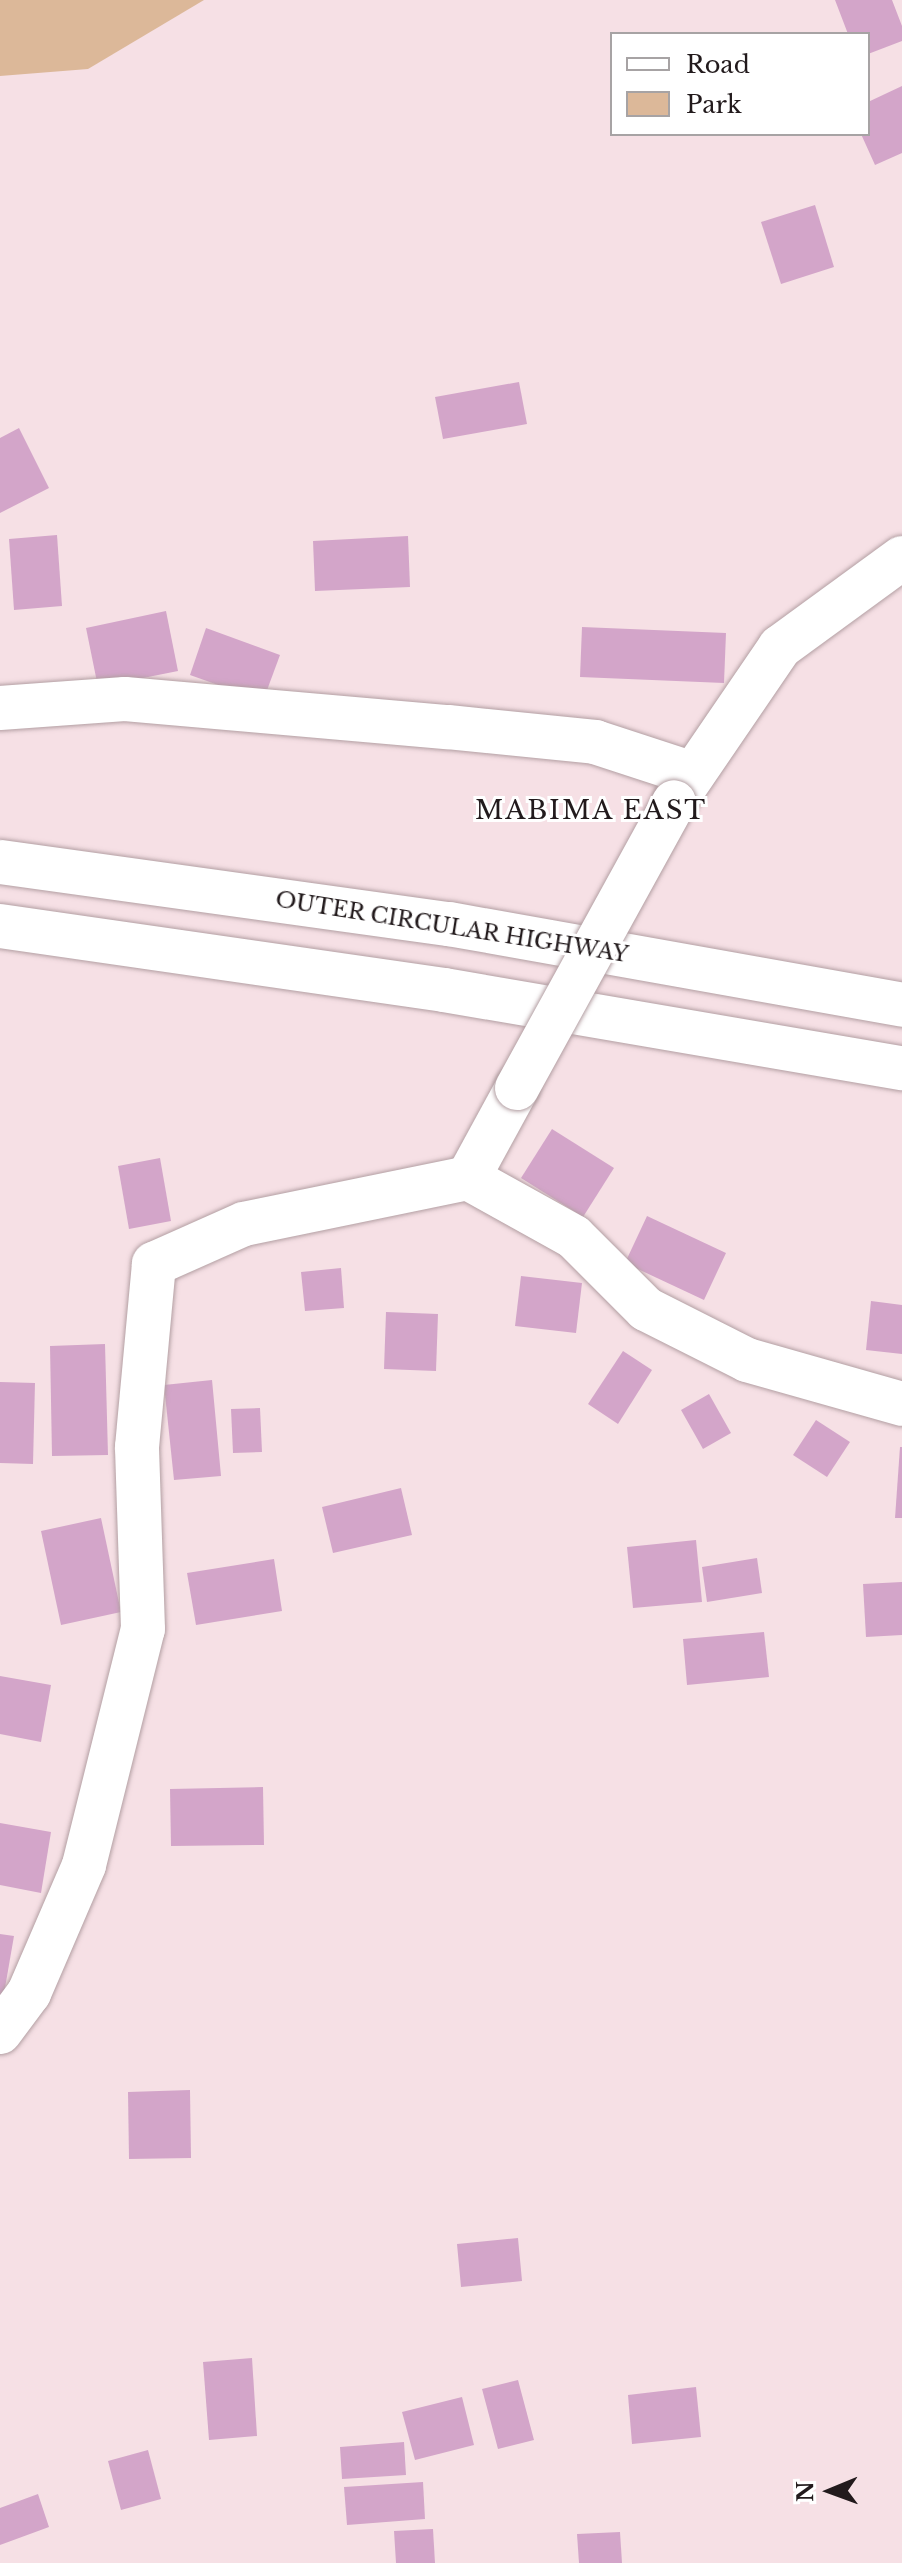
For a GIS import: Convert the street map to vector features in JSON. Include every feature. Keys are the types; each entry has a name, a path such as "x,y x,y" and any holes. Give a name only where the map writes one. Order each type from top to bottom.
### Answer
{"main road":[{"path":"468,1178 683,788 780,647 902,558"},
{"path":"0,708 125,699 595,742 683,788"},
{"name":"OUTER CIRCULAR HIGHWAY","path":"0,862 449,924 902,1005"},
{"path":"0,926 444,990 902,1068"},
{"path":"0,2032 29,1993 84,1865 143,1629 137,1447 154,1264 244,1224 468,1178 574,1237 646,1309 747,1360 902,1404"}],"green space":[{"path":"0,0 204,0 88,69 0,76"}],"building":[{"path":"835,0 892,0 902,26 902,41 870,53 870,32 847,32"},
{"path":"902,86 902,153 875,165 862,136 870,136 870,101"},
{"path":"815,205 834,267 781,284 761,222"},
{"path":"519,382 527,424 443,439 435,397"},
{"path":"19,428 49,488 0,513 0,438"},
{"path":"57,535 62,606 14,610 9,539"},
{"path":"408,536 410,587 315,591 313,541"},
{"path":"166,611 178,671 98,687 86,628"},
{"path":"582,627 726,633 724,683 580,677"},
{"path":"206,628 280,655 263,701 190,675"},
{"path":"552,1129 614,1168 583,1217 521,1178"},
{"path":"160,1158 171,1221 129,1229 118,1166"},
{"path":"647,1216 726,1253 704,1300 625,1263"},
{"path":"341,1268 344,1308 305,1311 301,1272"},
{"path":"521,1276 582,1283 576,1333 515,1326"},
{"path":"871,1301 902,1305 902,1354 866,1350"},
{"path":"386,1312 438,1314 436,1371 384,1369"},
{"path":"105,1344 108,1455 52,1456 50,1346"},
{"path":"623,1351 652,1370 618,1424 588,1404"},
{"path":"212,1380 221,1476 174,1480 164,1385"},
{"path":"0,1382 35,1383 33,1464 0,1463"},
{"path":"709,1394 731,1433 703,1449 681,1410"},
{"path":"260,1408 262,1452 233,1453 231,1409"},
{"path":"816,1420 850,1442 827,1477 793,1455"},
{"path":"900,1447 902,1518 895,1518"},
{"path":"401,1488 412,1535 333,1553 322,1507"},
{"path":"101,1518 121,1612 61,1625 41,1531"},
{"path":"696,1540 702,1602 633,1608 627,1547"},
{"path":"757,1558 762,1593 707,1602 702,1567"},
{"path":"274,1559 282,1611 196,1625 187,1573"},
{"path":"902,1582 902,1635 866,1637 863,1584"},
{"path":"764,1632 769,1677 687,1685 683,1639"},
{"path":"0,1676 51,1685 41,1742 0,1734"},
{"path":"263,1787 264,1845 171,1846 170,1789"},
{"path":"0,1823 51,1832 41,1893 0,1885"},
{"path":"0,1934 14,1936 2,2005 0,2005"},
{"path":"190,2090 191,2158 129,2159 128,2092"},
{"path":"518,2238 522,2281 461,2287 457,2244"},
{"path":"252,2358 257,2436 209,2440 203,2362"},
{"path":"518,2380 534,2440 498,2449 482,2389"},
{"path":"696,2387 701,2437 632,2444 628,2395"},
{"path":"462,2397 474,2445 415,2460 402,2412"},
{"path":"404,2442 406,2475 342,2479 340,2447"},
{"path":"148,2450 161,2499 121,2510 108,2461"},
{"path":"423,2482 425,2519 347,2525 344,2487"},
{"path":"38,2494 49,2527 0,2545 0,2508"},
{"path":"433,2529 435,2563 396,2563 394,2531"},
{"path":"620,2532 622,2563 579,2563 577,2534"}],"district":[{"name":"MABIMA EAST","path":"591,811"}]}
